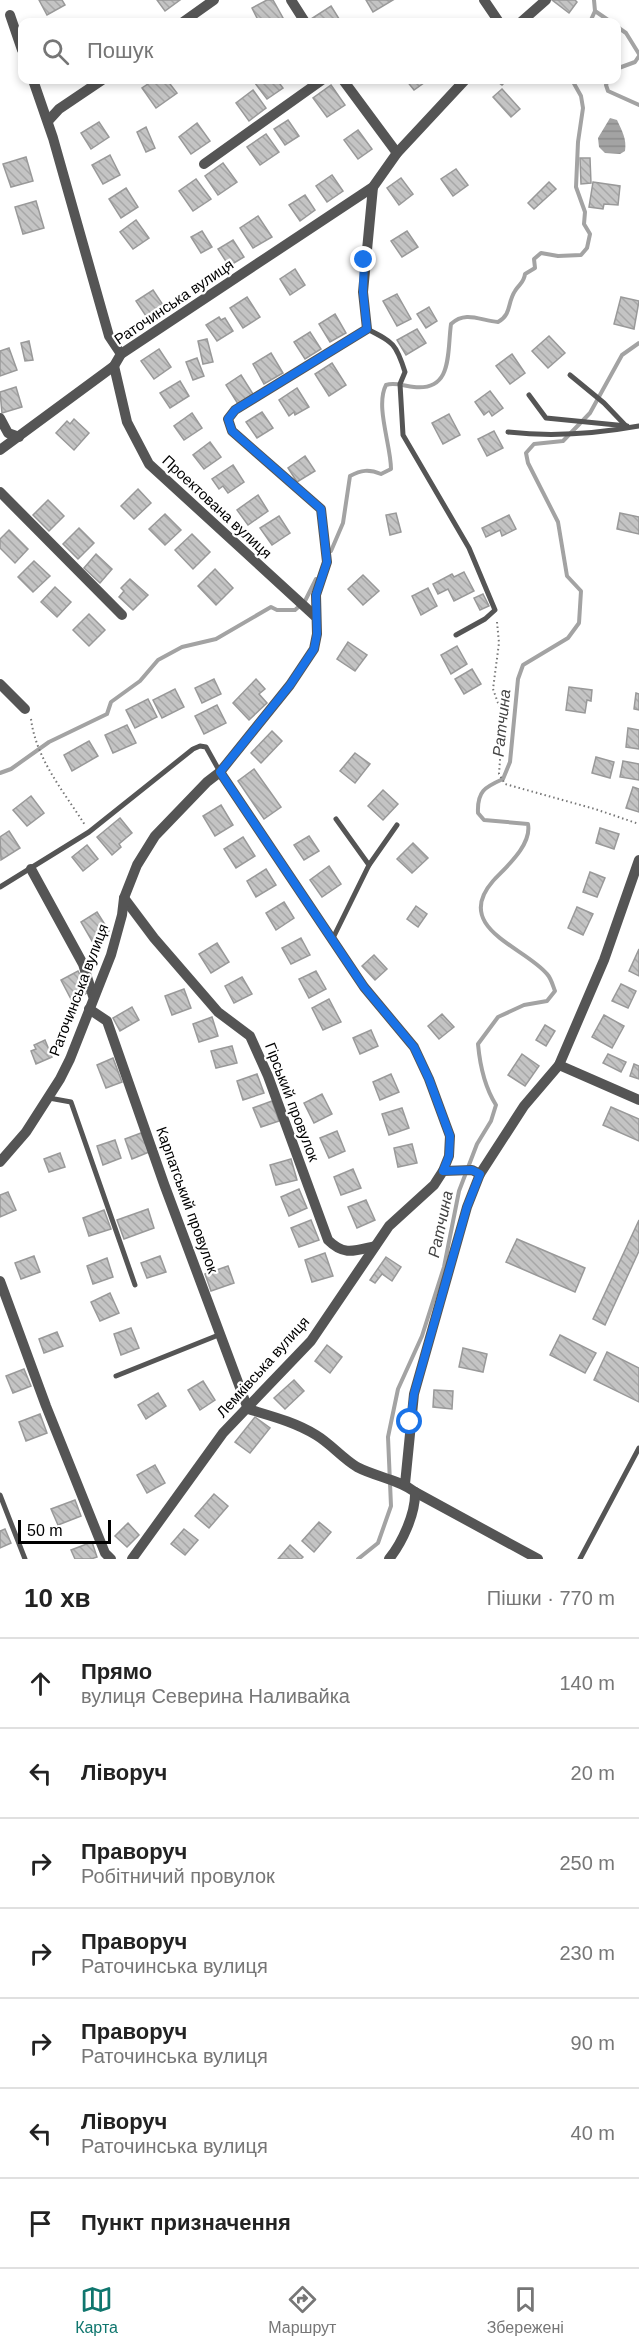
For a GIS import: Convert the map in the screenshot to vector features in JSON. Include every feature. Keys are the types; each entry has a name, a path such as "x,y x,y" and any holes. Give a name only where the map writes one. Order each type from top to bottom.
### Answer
{"street":[{"path":"189,18 214,0"},
{"path":"291,0 302,18"},
{"path":"484,0 496,18"},
{"path":"526,18 546,0"},
{"path":"10,15 18,38"},
{"path":"34,84 48,121 109,336 121,354"},
{"path":"48,121 59,109 96,84"},
{"path":"204,164 316,84"},
{"path":"346,84 397,153"},
{"name":"Раточинська вулиця","path":"0,450 114,366 121,354 373,187 397,153 461,84"},
{"name":"Раточинська вулиця","path":"0,1162 26,1132 49,1098 70,1059 111,955 122,915 124,898 137,865 155,836 207,782 220,772 305,665 314,649 317,634 316,595 327,562 321,509 232,431 228,419 235,410 367,329 363,292 373,187"},
{"name":"Проектована вулиця","path":"114,366 127,422 149,464 316,617"},
{"path":"0,418 8,433 19,437"},
{"path":"0,492 123,615"},
{"path":"0,684 25,710"},
{"path":"220,772 364,987 414,1047 429,1079 450,1136 449,1156 443,1171 458,1169 476,1172"},
{"path":"405,1484 414,1394 476,1172 524,1106 559,1065 604,960 639,860"},
{"path":"31,868 83,964 93,996"},
{"name":"Гірський провулок","path":"124,898 154,938 218,1012 250,1036 268,1076 328,1240 338,1249 352,1251 375,1246"},
{"name":"Карпатський провулок","path":"89,1009 106,1021 248,1409"},
{"path":"559,1065 639,1100"},
{"name":"Лемківська вулиця","path":"132,1559 223,1433 311,1341 389,1226 434,1185 443,1171"},
{"path":"0,1281 105,1553 111,1559"},
{"path":"248,1409 293,1423 317,1436 354,1465 392,1482 405,1484 415,1492 538,1559"},
{"path":"389,1559 410,1517 415,1492"}],"lane":[{"path":"367,329 392,341 402,360 405,372 400,384 403,435 469,548 495,610 485,619 456,635"},
{"path":"570,375 604,403 626,426"},
{"path":"529,395 546,418 637,427"},
{"path":"508,432 562,435 637,427"},
{"path":"0,887 89,832 194,749 200,746 206,747 220,772"},
{"path":"336,819 369,865"},
{"path":"333,938 369,865 397,825"},
{"path":"49,1098 70,1102 135,1285"},
{"path":"116,1376 221,1334"},
{"path":"580,1559 639,1448"},
{"path":"0,1495 25,1559"}],"path":[{"path":"495,610 499,643 493,689 503,717 499,774 505,784 639,824"},
{"path":"25,710 31,716 33,733 42,758 89,832"}],"shaded area":[{"path":"610,118 617,120 625,139 625,151 620,154 605,153 599,147 598,138"}],"building":[{"path":"39,0 62,0 65,5 47,15"},
{"path":"157,0 180,0 165,11"},
{"path":"267,0 273,0 283,18 257,18 252,8"},
{"path":"366,0 393,0 373,12"},
{"path":"552,0 575,0 577,2 569,13"},
{"path":"331,6 338,18 313,18"},
{"path":"148,84 170,84 177,93 156,108 142,88"},
{"path":"256,84 280,84 283,88 267,99"},
{"path":"409,84 422,84 414,90"},
{"path":"331,85 345,105 327,117 313,98"},
{"path":"502,89 520,109 511,117 493,97"},
{"path":"253,90 266,108 249,121 236,103"},
{"path":"288,120 299,136 285,145 274,129"},
{"path":"99,122 109,137 91,149 81,133"},
{"path":"197,123 210,141 191,154 179,137"},
{"path":"146,127 155,148 146,152 137,132"},
{"path":"358,130 372,149 358,159 344,140"},
{"path":"266,134 279,152 260,165 247,147"},
{"path":"110,155 120,175 103,184 92,165"},
{"path":"26,157 33,181 11,187 3,164"},
{"path":"580,158 590,158 591,183 581,184"},
{"path":"223,163 237,182 218,195 205,176"},
{"path":"456,169 468,185 453,196 441,179"},
{"path":"332,175 343,191 327,202 316,186"},
{"path":"401,178 413,194 399,205 387,188"},
{"path":"196,179 211,199 193,211 179,191"},
{"path":"549,182 556,189 534,209 528,203"},
{"path":"593,182 620,186 618,205 604,204 603,209 589,207"},
{"path":"126,188 138,207 121,218 109,199"},
{"path":"305,195 315,210 300,221 289,205"},
{"path":"36,201 44,228 23,234 15,207"},
{"path":"258,216 272,237 253,248 240,228"},
{"path":"136,220 149,238 133,249 120,232"},
{"path":"202,231 212,247 201,253 191,237"},
{"path":"407,231 418,247 402,257 391,241"},
{"path":"233,240 244,257 229,266 218,249"},
{"path":"295,269 305,285 290,295 280,279"},
{"path":"153,290 165,308 148,319 136,301"},
{"path":"397,294 411,319 397,326 383,301"},
{"path":"247,297 260,317 243,328 230,308"},
{"path":"621,297 639,301 634,329 614,324"},
{"path":"429,307 437,321 426,328 417,314"},
{"path":"335,314 346,333 330,342 319,324"},
{"path":"219,317 221,320 225,318 233,331 217,341 206,325"},
{"path":"417,329 426,343 406,355 397,340"},
{"path":"310,332 321,349 305,359 294,342"},
{"path":"549,336 565,353 548,368 532,351"},
{"path":"207,339 213,362 203,364 198,341"},
{"path":"29,341 33,360 25,361 21,343"},
{"path":"9,348 17,370 0,376 0,351"},
{"path":"159,349 171,367 154,379 141,361"},
{"path":"271,353 283,373 264,384 253,364"},
{"path":"512,354 525,373 510,384 496,366"},
{"path":"197,358 204,376 193,380 186,362"},
{"path":"332,363 346,385 329,396 315,374"},
{"path":"241,375 253,394 238,404 226,385"},
{"path":"180,381 189,396 170,408 160,393"},
{"path":"16,387 22,407 2,413 0,392"},
{"path":"297,388 309,407 289,416 279,400"},
{"path":"490,391 503,408 492,416 489,411 484,415 475,402"},
{"path":"262,412 273,428 257,438 246,422"},
{"path":"192,413 202,428 184,440 174,426"},
{"path":"449,414 460,435 443,444 432,423"},
{"path":"74,419 89,433 74,450 56,433 67,421 70,424"},
{"path":"494,431 503,448 487,456 478,439"},
{"path":"210,442 221,457 204,469 193,455"},
{"path":"305,456 315,471 297,482 288,468"},
{"path":"233,465 244,482 228,493 223,486 219,489 212,479"},
{"path":"138,489 151,503 134,519 121,506"},
{"path":"258,495 268,511 248,525 237,510"},
{"path":"48,500 64,516 49,531 33,515"},
{"path":"396,513 401,532 390,535 386,515"},
{"path":"620,513 639,517 639,534 617,529"},
{"path":"165,514 181,530 165,545 149,529"},
{"path":"509,515 516,529 502,536 500,530 486,537 482,528"},
{"path":"279,516 290,533 272,545 260,528"},
{"path":"79,528 94,543 78,559 63,544"},
{"path":"9,530 28,549 15,563 0,548 0,539"},
{"path":"192,534 210,552 193,569 175,550"},
{"path":"96,554 112,569 100,583 84,568"},
{"path":"34,561 50,576 33,592 18,577"},
{"path":"215,569 233,588 216,605 198,586"},
{"path":"464,572 474,591 454,601 448,589 438,594 433,584 452,574 454,577"},
{"path":"363,575 379,591 363,605 348,589"},
{"path":"130,579 148,595 133,610 119,597 124,591 121,588"},
{"path":"55,587 71,602 57,617 41,602"},
{"path":"428,588 437,606 421,615 412,596"},
{"path":"483,594 489,606 480,610 474,598"},
{"path":"89,614 105,630 89,646 73,630"},
{"path":"348,642 367,655 355,671 337,659"},
{"path":"457,646 467,664 451,674 441,655"},
{"path":"472,669 481,684 464,694 455,679"},
{"path":"214,679 221,694 202,703 195,688"},
{"path":"256,679 265,689 259,694 267,703 249,720 233,703"},
{"path":"569,687 592,690 591,701 587,700 585,713 566,710"},
{"path":"175,689 184,707 162,718 153,700"},
{"path":"636,693 639,694 639,710 634,709"},
{"path":"148,699 157,717 135,728 126,710"},
{"path":"217,705 226,723 204,734 195,716"},
{"path":"127,725 136,743 113,753 105,735"},
{"path":"628,728 639,730 639,749 626,747"},
{"path":"272,731 282,741 261,763 251,753"},
{"path":"89,741 98,756 72,771 64,755"},
{"path":"355,753 370,764 355,783 340,771"},
{"path":"596,757 614,762 610,778 592,773"},
{"path":"623,761 639,764 639,780 620,777"},
{"path":"254,769 281,807 264,819 238,781"},
{"path":"633,787 639,789 639,812 626,808"},
{"path":"383,790 398,804 383,820 368,806"},
{"path":"31,796 44,813 27,826 13,810"},
{"path":"221,805 233,825 215,836 203,816"},
{"path":"120,818 132,833 119,844 121,847 112,855 97,837"},
{"path":"600,828 619,834 614,849 596,843"},
{"path":"9,831 20,848 1,860 0,837"},
{"path":"309,836 319,851 304,860 294,845"},
{"path":"243,837 255,856 236,868 224,849"},
{"path":"413,843 428,858 412,873 397,859"},
{"path":"87,845 98,859 83,871 72,857"},
{"path":"329,866 341,884 322,897 310,880"},
{"path":"266,869 276,885 256,897 247,881"},
{"path":"590,872 605,878 597,897 583,892"},
{"path":"284,902 294,918 276,930 266,913"},
{"path":"416,906 427,914 418,927 407,919"},
{"path":"577,907 593,914 583,935 568,928"},
{"path":"97,912 109,931 92,941 81,922"},
{"path":"301,938 310,955 291,964 282,948"},
{"path":"217,943 229,962 211,973 199,954"},
{"path":"639,949 639,976 629,971"},
{"path":"374,955 387,969 375,980 362,966"},
{"path":"78,971 89,992 72,1001 61,980"},
{"path":"316,971 326,989 309,998 299,979"},
{"path":"242,977 252,994 234,1003 225,986"},
{"path":"621,984 636,991 628,1008 612,1001"},
{"path":"184,989 191,1008 172,1015 165,996"},
{"path":"329,999 341,1022 323,1030 312,1008"},
{"path":"132,1007 139,1020 120,1031 113,1018"},
{"path":"442,1014 454,1027 439,1039 428,1026"},
{"path":"604,1015 624,1026 612,1048 592,1037"},
{"path":"212,1017 218,1036 199,1042 193,1024"},
{"path":"545,1025 555,1031 546,1046 536,1040"},
{"path":"371,1030 378,1046 360,1054 353,1038"},
{"path":"45,1040 52,1057 36,1064 31,1051 36,1049 34,1045"},
{"path":"232,1046 237,1063 216,1068 211,1051"},
{"path":"522,1054 539,1066 525,1086 508,1075"},
{"path":"608,1054 626,1062 621,1072 603,1063"},
{"path":"113,1058 122,1082 106,1088 97,1065"},
{"path":"634,1064 639,1066 639,1079 630,1076"},
{"path":"257,1074 264,1093 243,1100 237,1081"},
{"path":"391,1074 399,1092 380,1100 373,1082"},
{"path":"322,1094 332,1114 314,1123 304,1103"},
{"path":"272,1101 279,1121 261,1127 253,1108"},
{"path":"611,1107 639,1119 639,1141 603,1125"},
{"path":"402,1108 409,1128 389,1135 382,1114"},
{"path":"337,1131 345,1151 329,1158 320,1138"},
{"path":"141,1133 149,1152 132,1159 125,1139"},
{"path":"115,1140 121,1158 103,1165 97,1146"},
{"path":"412,1144 417,1163 398,1167 394,1148"},
{"path":"60,1153 65,1167 49,1172 44,1159"},
{"path":"291,1159 297,1180 276,1185 270,1165"},
{"path":"353,1169 361,1188 341,1195 334,1177"},
{"path":"299,1189 307,1208 289,1216 281,1197"},
{"path":"8,1192 16,1210 0,1217 0,1195"},
{"path":"366,1200 375,1220 357,1228 348,1207"},
{"path":"148,1209 154,1228 124,1239 117,1220"},
{"path":"104,1210 111,1229 89,1236 83,1218"},
{"path":"311,1220 319,1240 299,1247 291,1228"},
{"path":"639,1220 639,1251 605,1325 593,1319"},
{"path":"517,1239 585,1268 575,1292 506,1262"},
{"path":"325,1253 333,1276 312,1282 305,1260"},
{"path":"34,1256 40,1272 21,1279 15,1263"},
{"path":"160,1256 166,1272 147,1278 141,1263"},
{"path":"386,1257 401,1267 392,1281 382,1274 375,1283 370,1280"},
{"path":"107,1258 113,1277 93,1284 87,1266"},
{"path":"228,1266 234,1283 211,1291 205,1274"},
{"path":"110,1293 119,1313 100,1321 91,1302"},
{"path":"131,1328 139,1348 121,1355 114,1334"},
{"path":"57,1332 63,1346 44,1353 39,1339"},
{"path":"560,1335 596,1353 585,1373 550,1355"},
{"path":"327,1345 342,1357 330,1373 315,1361"},
{"path":"463,1348 487,1354 483,1372 459,1367"},
{"path":"607,1352 639,1368 639,1402 594,1380"},
{"path":"24,1369 31,1386 13,1393 6,1376"},
{"path":"294,1380 304,1391 285,1409 274,1398"},
{"path":"203,1381 215,1400 200,1410 188,1390"},
{"path":"434,1390 453,1391 452,1409 433,1407"},
{"path":"158,1393 166,1406 146,1419 138,1405"},
{"path":"40,1414 47,1433 26,1441 19,1422"},
{"path":"255,1417 270,1428 250,1453 235,1442"},
{"path":"155,1465 165,1483 147,1493 137,1475"},
{"path":"214,1494 228,1506 209,1528 195,1516"},
{"path":"75,1500 81,1516 58,1525 51,1509"},
{"path":"319,1522 331,1532 314,1552 302,1541"},
{"path":"128,1523 139,1535 127,1547 115,1536"},
{"path":"5,1529 11,1543 0,1548 0,1531"},
{"path":"184,1529 198,1540 185,1555 171,1544"},
{"path":"92,1542 97,1557 75,1559 71,1550"},
{"path":"290,1545 303,1557 301,1559 278,1559"}],"waterway":[{"name":"Ратчина","path":"594,0 595,11 605,18"},
{"path":"592,18 595,11"},
{"name":"Ратчина","path":"621,30 626,33 639,54"},
{"name":"Ратчина","path":"621,67 635,62 639,56"},
{"path":"331,551 343,523 350,476 365,471 381,474 391,469 382,404 386,385 427,387 436,383 446,368 451,324 468,317 498,322 507,312 513,295 525,274 535,268 534,259 541,253 558,256 581,255 587,248 590,234 584,224 585,212 576,187 578,142 583,108 581,96 574,84"},
{"name":"Ратчина","path":"606,84 608,91 639,105"},
{"name":"Ратчина","path":"358,1559 378,1543 391,1506 388,1437 398,1389 422,1336 444,1267 459,1191 477,1144 491,1121 496,1105 483,1076 478,1044 498,1017 524,1005 547,1001 555,991 547,974 537,964 496,935 486,924 481,912 483,897 493,881 522,848 528,832 528,824 484,820 478,813 479,800 483,791 503,779 510,762 518,679 523,665 568,638 579,623 581,591 567,576 558,522 528,463 526,453 534,444 563,441 590,413 622,355 639,343"},
{"path":"0,773 11,769 49,742 107,714 111,702 140,681 158,660 182,647 216,639 271,607 277,610 295,610 305,601 316,579"}],"route":[{"path":"364,260 363,292 367,329 235,410 228,419 232,431 321,509 327,562 316,595 317,634 314,649 290,685 220,772 364,987 414,1047 429,1079 450,1136 449,1156 443,1171 472,1170 480,1174 467,1207 414,1394 410,1422"}]}
